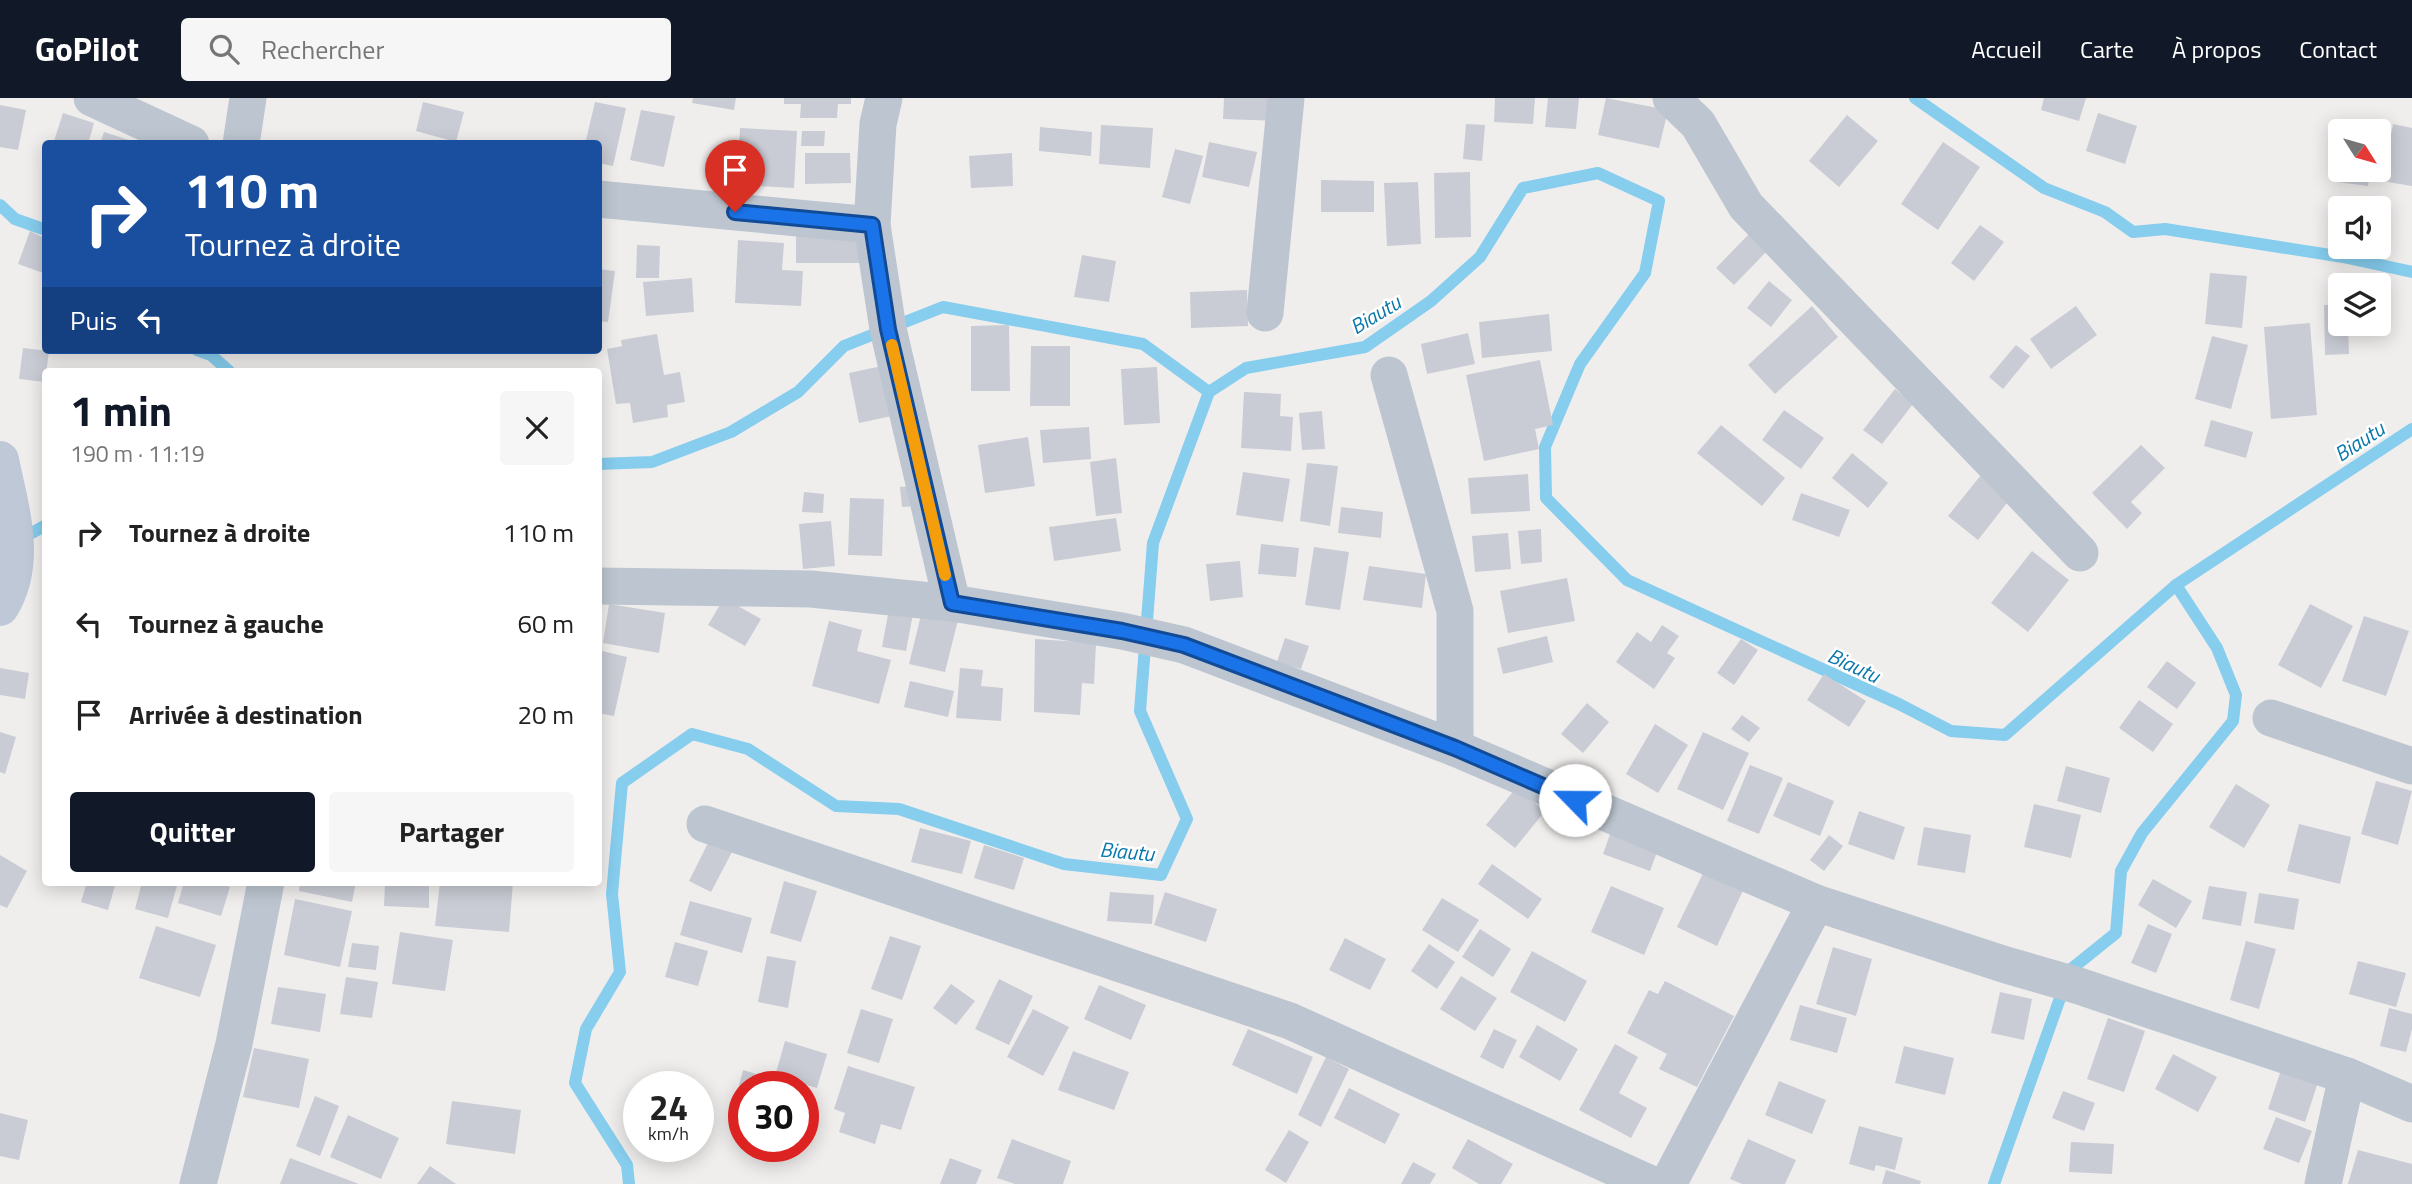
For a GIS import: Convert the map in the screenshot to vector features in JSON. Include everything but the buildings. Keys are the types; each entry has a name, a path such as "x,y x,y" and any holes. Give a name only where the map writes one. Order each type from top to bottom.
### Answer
{"street":[{"path":"92,98 182,140"},
{"path":"242,140 248,98"},
{"path":"884,98 878,124 872,225 888,329 952,603"},
{"path":"1265,313 1286,98"},
{"path":"1671,98 1698,124 1746,206 2080,553"},
{"path":"602,199 872,225"},
{"path":"1389,375 1455,611 1455,748"},
{"path":"0,460 17,541 10,591 0,607"},
{"path":"602,586 811,589 952,603 1122,631 1184,645 1455,748 1816,903 2347,1076 2412,1104"},
{"path":"2271,718 2412,766"},
{"path":"705,824 1290,1021 1651,1184"},
{"path":"198,1184 234,1044 264,886"},
{"path":"1668,1184 1816,903"},
{"path":"2323,1184 2347,1076"}],"waterway":[{"path":"1915,98 2044,188 2105,212 2133,232 2165,229 2343,257 2412,272"},
{"name":"Biautu","path":"629,1184 627,1165 575,1083 586,1029 620,972 612,894 622,783 692,734 748,749 836,806 899,809 1064,864 1161,875 1187,819 1140,711 1153,543 1209,392 1246,368 1365,347 1431,301 1480,257 1523,188 1598,173 1659,201 1645,273 1580,364 1545,447 1546,498 1627,580 1899,704 1951,731 2005,735 2176,585 2412,429"},
{"path":"0,205 15,219 42,229"},
{"path":"602,464 652,462 731,432 798,392 844,346 943,307 1143,344 1209,392"},
{"path":"208,354 226,368"},
{"path":"21,539 42,527"},
{"path":"1994,1184 2070,970 2116,933 2121,871 2142,833 2233,721 2236,695 2217,648 2176,585"}],"slow traffic":[{"path":"892,345 945,575"}],"route":[{"path":"735,212 872,225 888,329 952,603 1122,631 1184,645 1455,748 1575,800"}]}
